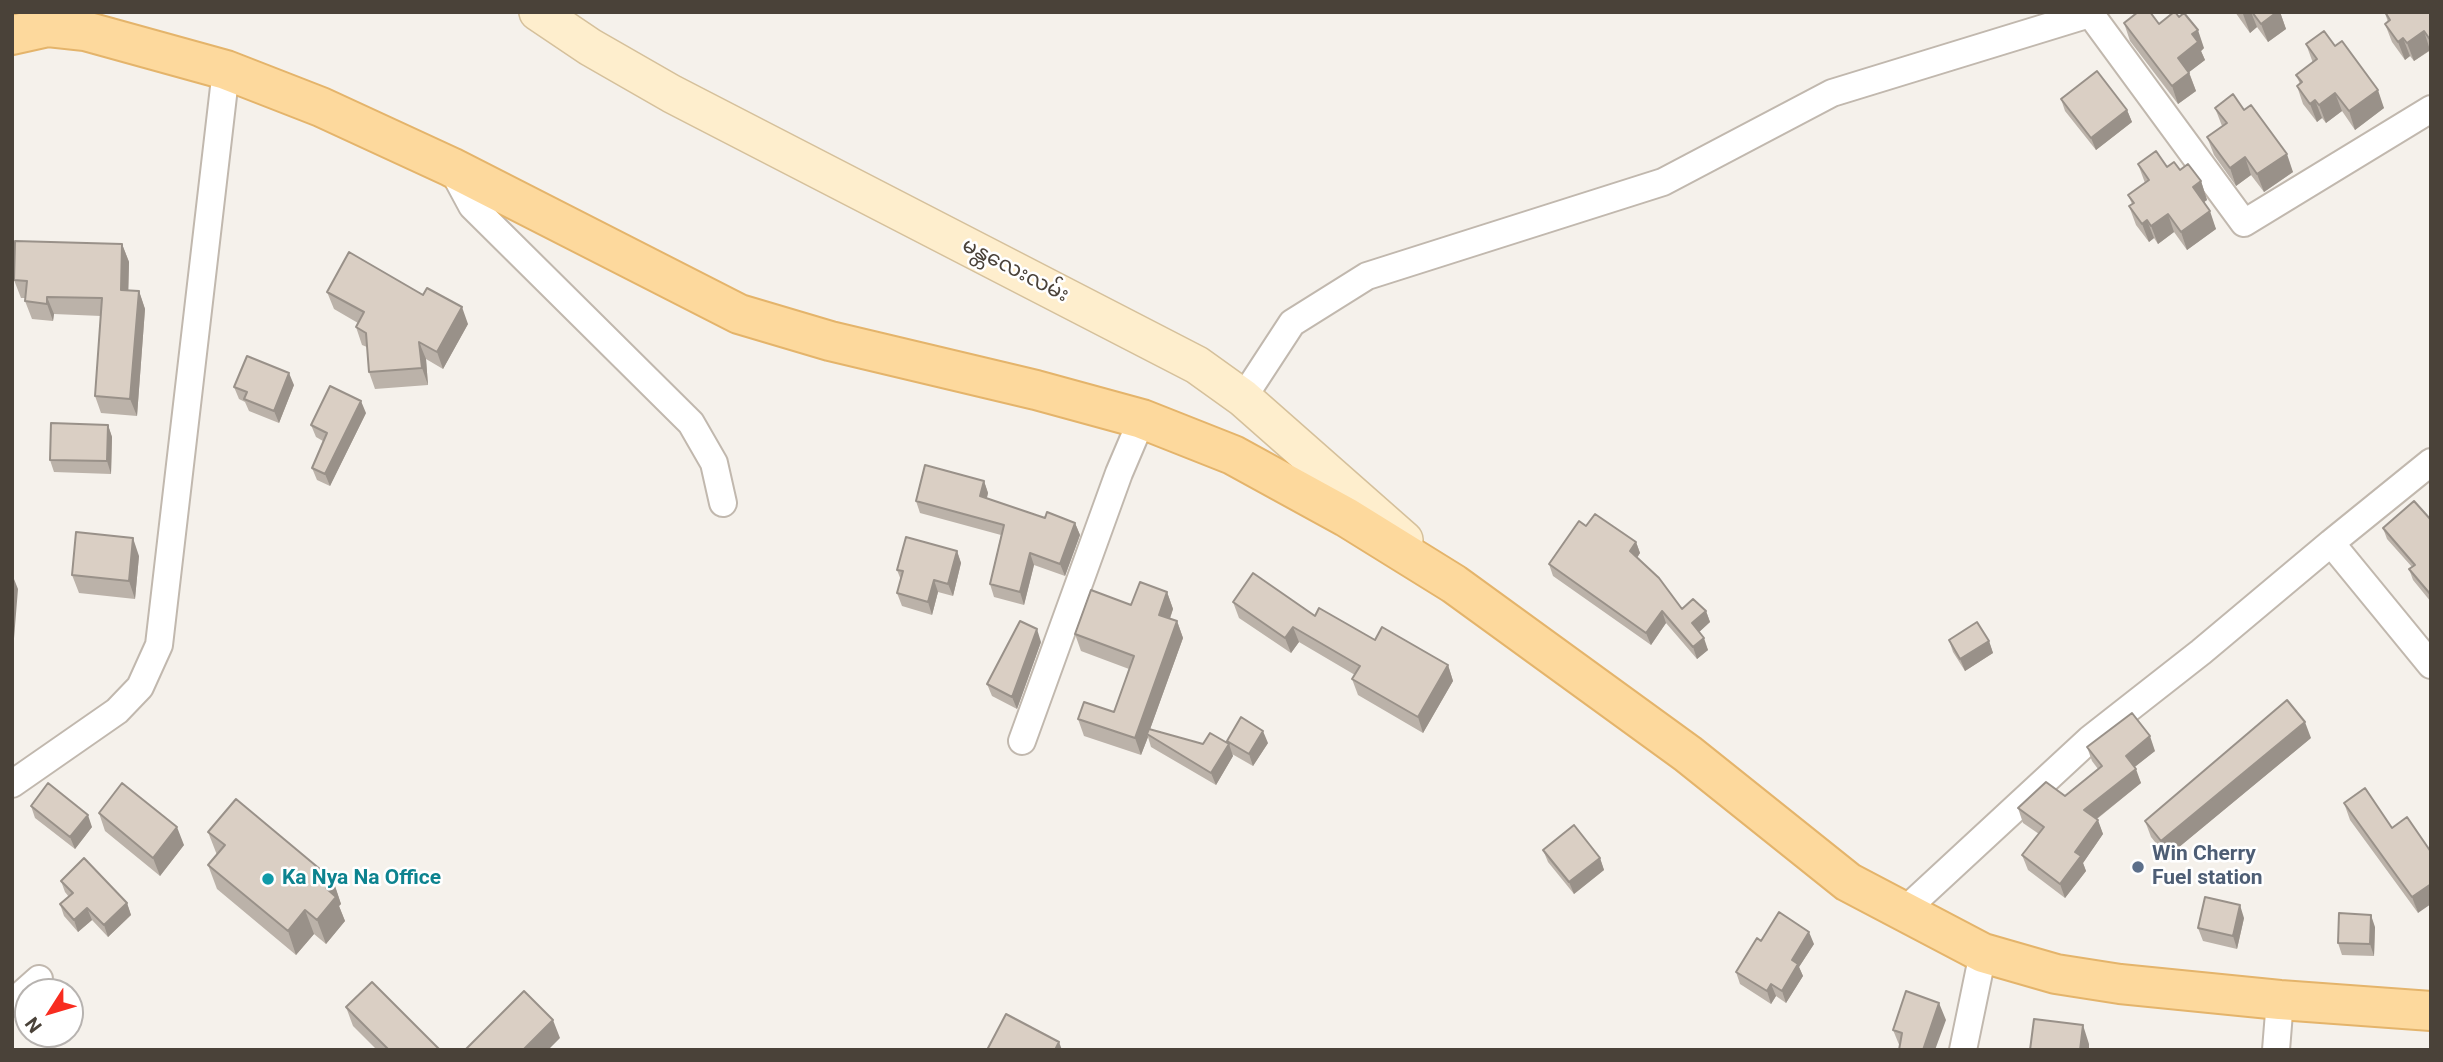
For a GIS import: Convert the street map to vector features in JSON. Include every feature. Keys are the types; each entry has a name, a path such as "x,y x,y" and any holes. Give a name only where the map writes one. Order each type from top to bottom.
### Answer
{"main road":[{"name":"မန္တလေးလမ်း","path":"538,12 590,47 672,93 1197,365 1243,398 1454,584"},
{"path":"12,34 48,27 85,31 226,70 321,107 451,167 739,314 830,341 1035,390 1142,419 1233,455 1346,517 1454,584 1688,754 1848,882 1983,953 2056,974 2120,984 2280,1000 2431,1011"}],"street":[{"path":"1243,398 1292,323 1367,276 1663,182 1832,93 2089,12 2244,223 2431,110"},
{"path":"12,784 117,711 140,687 159,645 226,70"},
{"path":"451,167 472,206 691,423 714,463 723,503"},
{"path":"1022,741 1119,473 1142,419"},
{"path":"1903,912 2090,739 2202,652 2431,462"},
{"path":"2331,543 2431,665"},
{"path":"1963,1050 1983,953"},
{"path":"2276,1050 2280,1000"}],"building":[{"path":"2138,12 2150,12 2159,24 2174,12 2179,17 2184,13 2198,30 2192,34 2198,42 2178,58 2189,73 2172,86 2124,23"},
{"path":"2252,12 2277,12 2261,24"},
{"path":"2385,12 2431,12 2431,41 2424,31 2407,43 2403,38 2398,42 2385,24 2390,20"},
{"path":"2324,31 2335,46 2342,41 2378,90 2349,111 2335,93 2319,105 2315,100 2310,104 2297,86 2302,82 2296,75 2317,59 2306,44"},
{"path":"2097,71 2127,110 2091,138 2061,99"},
{"path":"2233,94 2244,110 2251,105 2287,154 2257,174 2245,157 2230,168 2207,137 2227,123 2215,108"},
{"path":"2156,151 2167,167 2174,162 2180,170 2188,164 2201,181 2193,187 2210,211 2181,232 2168,214 2151,226 2147,220 2142,224 2129,206 2134,203 2128,195 2149,180 2138,164"},
{"path":"15,241 122,244 121,290 139,291 130,399 95,396 102,298 47,297 47,304 25,301 27,281 14,280"},
{"path":"349,252 423,295 427,288 462,307 437,352 419,342 422,368 369,372 366,333 356,327 364,312 327,292"},
{"path":"247,356 289,373 274,411 244,399 247,392 234,387"},
{"path":"330,386 361,401 325,474 312,468 327,433 311,425"},
{"path":"51,423 108,425 107,461 50,460"},
{"path":"925,465 984,481 980,496 1045,518 1047,512 1075,523 1060,564 1030,553 1020,592 990,584 1004,525 916,501"},
{"path":"2414,501 2431,520 2431,595 2409,569 2415,565 2383,528"},
{"path":"1595,514 1636,542 1630,551 1659,578 1682,609 1693,599 1706,611 1692,623 1704,638 1693,647 1662,611 1646,633 1549,564 1579,521 1586,526"},
{"path":"76,532 133,538 129,581 72,575"},
{"path":"906,537 957,551 948,584 934,580 928,602 897,593 903,571 897,570"},
{"path":"1253,573 1315,616 1319,608 1375,640 1382,627 1448,665 1418,717 1352,679 1360,666 1293,627 1285,638 1233,602"},
{"path":"1140,582 1167,592 1159,615 1177,621 1135,738 1078,719 1084,702 1114,712 1134,656 1075,634 1091,590 1131,605"},
{"path":"1020,621 1037,629 1012,697 987,684"},
{"path":"1977,622 1989,641 1960,659 1949,640"},
{"path":"2287,700 2305,722 2161,841 2145,821"},
{"path":"2132,713 2150,736 2126,756 2136,769 2084,810 2098,820 2075,852 2081,856 2060,884 2022,855 2044,827 2018,808 2046,782 2065,796 2102,766 2087,747"},
{"path":"1241,717 1263,731 1249,754 1227,741"},
{"path":"1149,729 1203,744 1210,733 1229,744 1211,773 1147,734"},
{"path":"48,783 88,815 70,837 31,806"},
{"path":"122,783 177,827 153,858 99,813"},
{"path":"2365,788 2392,828 2407,817 2431,852 2431,884 2412,897 2344,803"},
{"name":"Ka Nya Na Office","path":"236,799 333,880 326,888 336,897 317,920 305,910 288,931 208,865 225,845 208,832"},
{"path":"1574,825 1600,858 1569,882 1543,850"},
{"path":"84,858 127,903 104,925 87,908 74,920 60,904 73,893 61,881"},
{"path":"2205,897 2240,905 2233,936 2198,928"},
{"path":"1779,912 1809,932 1792,960 1798,964 1782,991 1771,984 1767,991 1736,972 1757,938 1761,941"},
{"path":"2339,913 2371,915 2370,944 2338,943"},
{"path":"372,982 440,1050 389,1050 346,1007"},
{"path":"524,991 553,1020 523,1050 465,1050"},
{"path":"1906,991 1939,1003 1923,1050 1899,1050 1902,1033 1893,1030"},
{"path":"1006,1014 1059,1042 1055,1050 987,1050"},
{"path":"2034,1019 2083,1025 2080,1050 2030,1050"}],"place":[{"name":"Win Cherry Fuel station","path":"2138,867"},
{"name":"Ka Nya Na Office","path":"268,879"}]}
